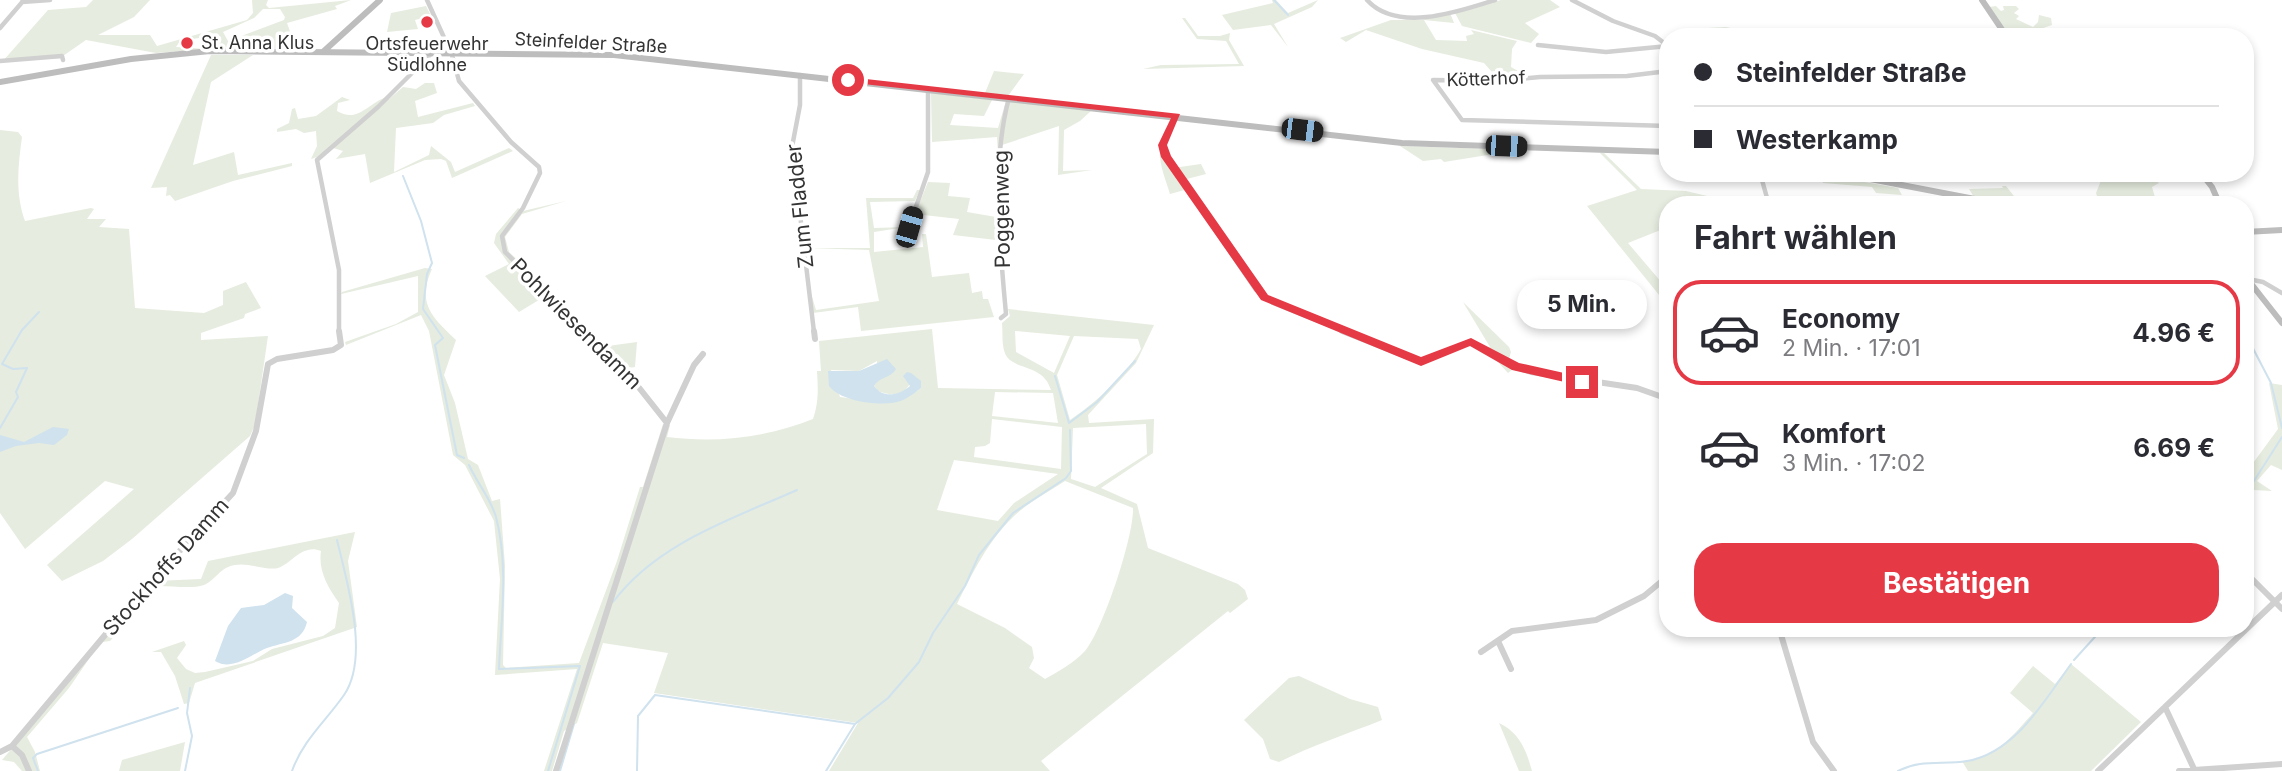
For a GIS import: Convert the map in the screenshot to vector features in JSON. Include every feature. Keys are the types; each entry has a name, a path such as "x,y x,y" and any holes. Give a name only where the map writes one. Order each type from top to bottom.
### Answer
{"main road":[{"path":"323,51 380,0"},
{"path":"1982,0 2001,28"},
{"path":"335,40 336,47 353,51"},
{"name":"Steinfelder Straße","path":"0,82 171,54 226,51 616,55 1402,143 1659,152"},
{"path":"1884,182 1960,196"},
{"path":"2254,232 2282,230"},
{"path":"2254,287 2282,323"}],"street":[{"path":"0,28 23,1 50,0"},
{"path":"427,0 451,53"},
{"path":"1367,0 1380,13 1402,18 1464,9 1495,0"},
{"path":"1572,0 1614,21 1659,38"},
{"path":"1538,45 1606,52 1659,47"},
{"name":"Stockhoffs Damm","path":"12,746 131,604 233,493 256,431 268,364 277,359 336,349 341,345 338,323 339,270 317,160 379,107 432,53"},
{"name":"Pohlwiesendamm","path":"451,53 462,85 511,142 540,170 523,208 502,236 502,247 629,375 667,423"},
{"path":"0,61 62,57 63,60"},
{"name":"Kötterhof","path":"1659,72 1627,76 1539,77 1500,82 1433,80 1462,120 1574,124 1625,122 1659,125"},
{"name":"Zum Fladder","path":"800,75 800,104 792,147 815,339"},
{"path":"909,227 928,173 928,89"},
{"name":"Poggenweg","path":"1001,318 1006,314 999,242 1000,126 1009,98"},
{"path":"1176,116 1163,145 1166,157 1256,290 1273,303 1421,362 1471,342 1516,367 1531,372 1637,388 1659,395"},
{"path":"2254,279 2282,292"},
{"path":"556,771 667,423 694,365 703,354"},
{"path":"2254,581 2282,609"},
{"path":"1480,652 1512,631 1596,620 1644,596 1659,584"},
{"path":"2254,622 2282,595"},
{"path":"1782,637 1813,742 1834,771"},
{"path":"2098,771 2239,637"},
{"path":"1498,641 1511,670"},
{"path":"2165,708 2194,770"},
{"path":"0,752 12,746 22,755 29,771"},
{"path":"2179,771 2282,764"}],"shaded area":[{"path":"93,0 150,0 134,17 98,35 150,35 157,46 247,20 253,13 252,0 268,0 266,5 269,8 351,0 335,6 337,9 287,23 292,37 311,48 214,49 205,37 180,41 176,47 208,49 156,53 86,40 60,58 2,62 48,10 86,7","holes":["263,9 280,9 284,20 228,41 223,32 254,18"]},
{"path":"1272,0 1276,0 1288,13 1318,0 1312,7 1274,24 1288,47 1271,25 1233,30 1222,15 1273,3"},
{"path":"1501,0 1550,0 1560,7 1525,23 1539,34 1531,43 1462,26 1455,13"},
{"path":"426,6 431,16 415,20 418,29 387,32 391,13"},
{"path":"1996,6 2001,11 2004,10 2003,6 2016,6 2019,9 2014,13 2019,16 2016,19 2033,27 2038,22 2039,15 2051,18 2052,25 2044,28 2003,28 1989,7"},
{"path":"1450,13 1454,23 1424,20 1436,40 1467,41 1466,36 1474,34 1471,30 1517,41 1512,49 1511,67 1527,76 1499,80 1484,63 1422,49 1366,30 1346,42 1340,38 1391,20 1421,20"},
{"path":"1182,18 1185,18 1198,36 1230,33 1229,40 1244,66 1143,69 1161,65 1239,64 1226,41 1197,39"},
{"path":"211,55 253,55 211,82 193,165 234,152 238,175 292,163 292,166 233,181 175,201 170,195 166,196 167,187 151,188"},
{"path":"994,71 1024,74 1008,96 985,93"},
{"path":"425,83 434,83 437,93 415,101 418,117 473,103 475,106 444,115 433,123 396,128 394,172 429,155 431,146 451,162 455,172 509,148 513,151 452,178 446,161 441,159 425,160 370,183 365,154 336,159 343,151 330,147 320,156 311,159 317,146 316,131 304,133 296,129 277,132 277,129 289,123 292,109 295,108 298,119 316,116 342,97 350,100 338,103 337,111 357,114 387,97 389,99 403,87 416,89"},
{"path":"931,93 992,100 984,116 954,114 950,125 998,128 1006,101 1092,110 1064,130 1063,171 1092,170 1058,175 1059,126 1002,145 1001,203 997,137 932,142"},
{"path":"1166,128 1171,129 1163,145 1173,168 1201,164 1206,174 1183,180 1188,189 1170,194 1160,153"},
{"path":"0,130 18,132 22,137 19,190 25,221 91,208 94,209 87,219 106,219 99,227 129,229 135,308 204,313 223,305 223,291 246,282 261,308 245,314 244,318 201,333 201,340 268,336 255,425 250,436 132,539 103,561 62,581 47,565 134,489 105,481 25,549 0,513"},
{"path":"1400,146 1519,150 1444,162 1441,159 1423,161"},
{"path":"1600,153 1604,153 1641,189 1686,191 1707,196 1659,196 1659,231 1628,243 1659,279 1659,295 1587,206 1637,190"},
{"path":"928,182 950,183 948,196 970,198 967,212 996,217 996,240 953,235 959,219 915,214"},
{"path":"1865,182 1898,188 1902,195 1876,193 1872,187 1823,183"},
{"path":"2100,182 2159,183 2152,187 2155,196 2097,196"},
{"path":"2002,186 2006,186 2014,196 1973,196 1969,189 2003,188"},
{"path":"917,190 920,190 915,201 870,202 874,228 906,227 874,232 874,252 923,247 922,234 926,234 932,277 969,273 972,293 982,291 983,299 988,299 994,317 861,331 858,307 813,313 810,290 816,310 879,301 869,250 808,248 870,248 866,198 913,198"},
{"path":"566,201 522,214 505,237 509,252 552,292 519,312 485,276 509,264 494,243 496,234 518,208 523,211"},
{"path":"425,268 432,269 427,281 426,301 440,325 456,340 444,375 455,403 468,459 478,465 492,501 500,499 505,566 503,665 506,668 579,663 663,424 670,425 667,437 723,439 777,431 813,419 818,395 817,371 821,371 819,341 932,329 938,388 1051,390 1043,376 1011,361 1005,354 1002,323 1010,316 1008,309 1154,325 1136,363 1088,415 1089,423 1154,419 1153,453 1101,488 1137,504 1148,548 1238,584 1245,590 1248,599 1230,613 1228,611 1041,761 1050,771 829,771 858,723 654,693 668,653 603,643 577,723 564,731 552,771 544,771 577,669 495,675 500,579 494,521 465,465 453,455 429,331 421,315 346,345 345,342 396,324 418,312 418,276 341,294","holes":["1015,331 1070,336 1054,373 1016,352","1074,336 1138,339 1141,349 1127,369 1100,397 1070,420 1057,375","877,361 877,381 874,386 878,391 897,394 905,390 910,383 921,388 892,401 840,397 831,370 859,371","995,392 1053,393 1058,423 992,416","992,419 1062,427 1061,469 974,457 975,447 990,443","1146,424 1147,454 1095,487 1071,479 1073,428","954,460 1058,474 1014,503 998,521 937,510","1065,481 1133,508 1123,560 1092,640 1076,659 1045,679 1029,668 1034,658 1032,647 1005,628 957,604 996,536 1026,506"]},
{"path":"1463,302 1509,347 1511,352 1508,362 1516,367 1508,373 1486,349 1490,347"},
{"path":"637,342 635,367 629,368 608,346"},
{"path":"2269,383 2282,385 2282,470 2271,465 2257,481 2272,491 2254,490 2254,462 2278,429"},
{"path":"355,532 348,561 357,627 195,683 189,703 184,704 175,676 161,652 152,652 184,641 186,645 177,658 186,669 195,673 253,661 272,649 323,636 335,628 339,603 322,572 321,551 315,549 303,552 278,568 240,564 230,566 204,585 160,586 110,641 102,642 156,581 201,579 208,561"},
{"path":"91,656 69,688 27,737 35,752 40,771 22,771 14,762 2,760"},
{"path":"2071,664 2141,722 2091,771 1968,771 1962,761 1974,760 1994,751 2033,713 2010,693 2033,666 2055,684"},
{"path":"1299,676 1350,699 1378,707 1382,720 1279,762 1270,759 1263,739 1244,720 1289,678"},
{"path":"1499,723 1521,743 1532,771 1519,771"},
{"path":"185,742 180,771 119,771 122,760"}],"water":[{"path":"887,359 896,369 876,383 874,386 878,390 892,394 906,389 910,386 903,376 907,372 921,381 921,388 900,401 876,403 849,398 829,386 828,371 859,371"},
{"path":"53,427 69,429 67,435 54,445 39,443 16,446 0,452 0,435 24,442"},
{"path":"285,593 293,596 292,608 307,622 297,638 235,663 222,664 215,661 228,626 241,608 264,605"}],"waterway":[{"path":"1274,0 1288,15"},
{"path":"403,176 421,221 432,263 427,274 423,309 443,338 435,345 457,455 464,458"},
{"path":"0,428 18,397 16,392 27,368 13,369 2,364 22,330 39,312"},
{"path":"2254,350 2271,383 2282,428"},
{"path":"1055,376 1069,423 1097,402 1135,361"},
{"path":"855,724 888,698 919,662 933,633 965,586 979,555 1013,513 1066,478 1071,471 1070,430"},
{"path":"2254,481 2282,437"},
{"path":"469,465 493,510 500,536 503,593 499,669 580,666 548,771"},
{"path":"613,602 631,581 673,548 797,490"},
{"path":"292,771 309,740 344,695 352,679 356,640 354,619 337,540"},
{"path":"2074,660 2095,637"},
{"path":"1898,771 1924,764 1967,761 2000,748 2027,723 2071,664"},
{"path":"185,771 192,736 187,713 190,688"},
{"path":"637,771 638,716 655,695 855,724"},
{"path":"38,771 33,758 37,754 178,708"},
{"path":"560,771 574,724"},
{"path":"826,771 855,724"}],"place":[{"name":"Ortsfeuerwehr Südlohne","path":"427,22"},
{"name":"St. Anna Klus","path":"187,43"}],"route":[{"path":"848,80 1176,116 1163,145 1166,157 1264,298 1421,362 1471,342 1516,367 1582,382"}]}
